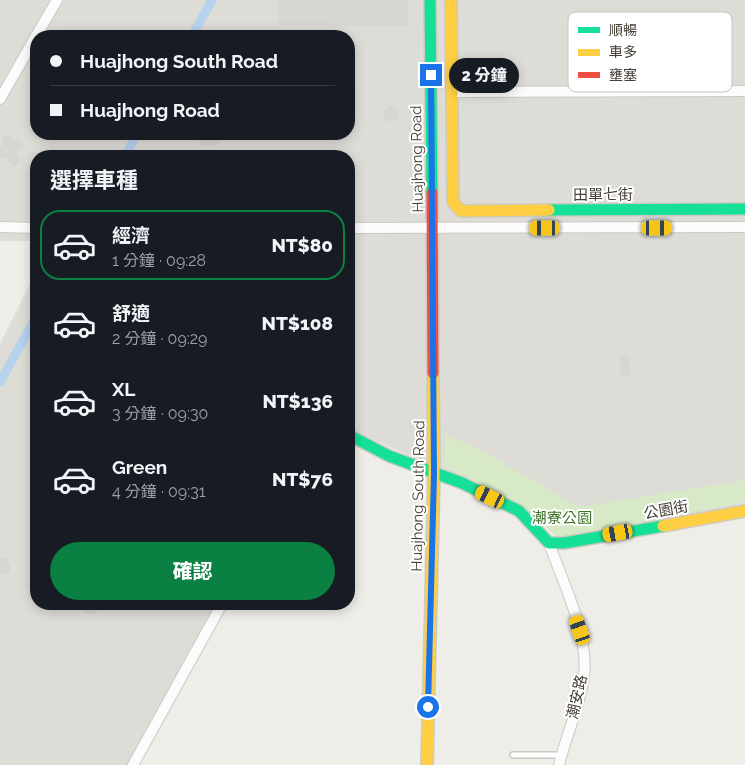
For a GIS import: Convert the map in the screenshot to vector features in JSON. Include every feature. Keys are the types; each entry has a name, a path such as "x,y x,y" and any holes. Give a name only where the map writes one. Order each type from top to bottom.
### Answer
{"street":[{"path":"40,30 57,0"},
{"name":"Huajhong Road","path":"430,0 433,228"},
{"path":"451,0 452,92 568,92"},
{"path":"0,99 30,46"},
{"path":"732,91 745,91"},
{"name":"田單七街","path":"452,92 453,202 461,211 745,209"},
{"path":"0,227 30,228"},
{"path":"355,228 745,227"},
{"name":"Huajhong South Road","path":"427,765 434,474 433,228"},
{"path":"355,438 389,456 462,483 519,511 549,543"},
{"name":"公園街","path":"549,543 564,543 745,511"},
{"name":"潮安路","path":"549,543 580,630 584,656 584,675 581,692 560,760"},
{"path":"133,765 219,610"}],"lane":[{"path":"513,756 560,760"}],"shaded area":[{"path":"0,0 745,0 745,509 558,538 532,513 355,431 355,150 30,150 30,241 0,241"},
{"path":"30,284 30,610 214,610 132,765 0,765 0,344"}],"green space":[{"name":"潮寮公園","path":"445,435 477,448 579,507 745,480 745,502 558,538 532,513 444,466"}],"building":[{"path":"279,0 407,0 407,25 279,25"},
{"path":"388,107 394,107 398,114 394,121 388,121 384,117 384,111"},
{"path":"6,135 10,136 14,142 20,141 23,144 21,148 15,150 20,161 15,166 9,162 8,155 0,158 0,147 4,147"},
{"path":"198,140 220,140 209,146 201,144"},
{"path":"625,354 630,358 628,365 629,373 625,375 621,373 622,365 620,360"},
{"path":"0,558 7,560 10,568 8,573 0,575"},
{"path":"97,610 94,614 88,614 84,611"}],"waterway":[{"path":"195,30 212,0"},
{"path":"128,150 134,140"},
{"path":"0,382 30,328"}],"traffic: fast":[{"path":"430,0 432,193"},
{"path":"549,210 745,209"},
{"path":"355,438 389,456 462,483 519,511 549,543 564,543 663,526"}],"traffic: slow":[{"path":"451,0 453,202 461,211 549,210"},
{"path":"427,765 434,473 433,373"},
{"path":"663,526 745,511"}],"traffic: jam":[{"path":"432,193 433,373"}],"route":[{"path":"428,707 434,474 431,75"}]}
